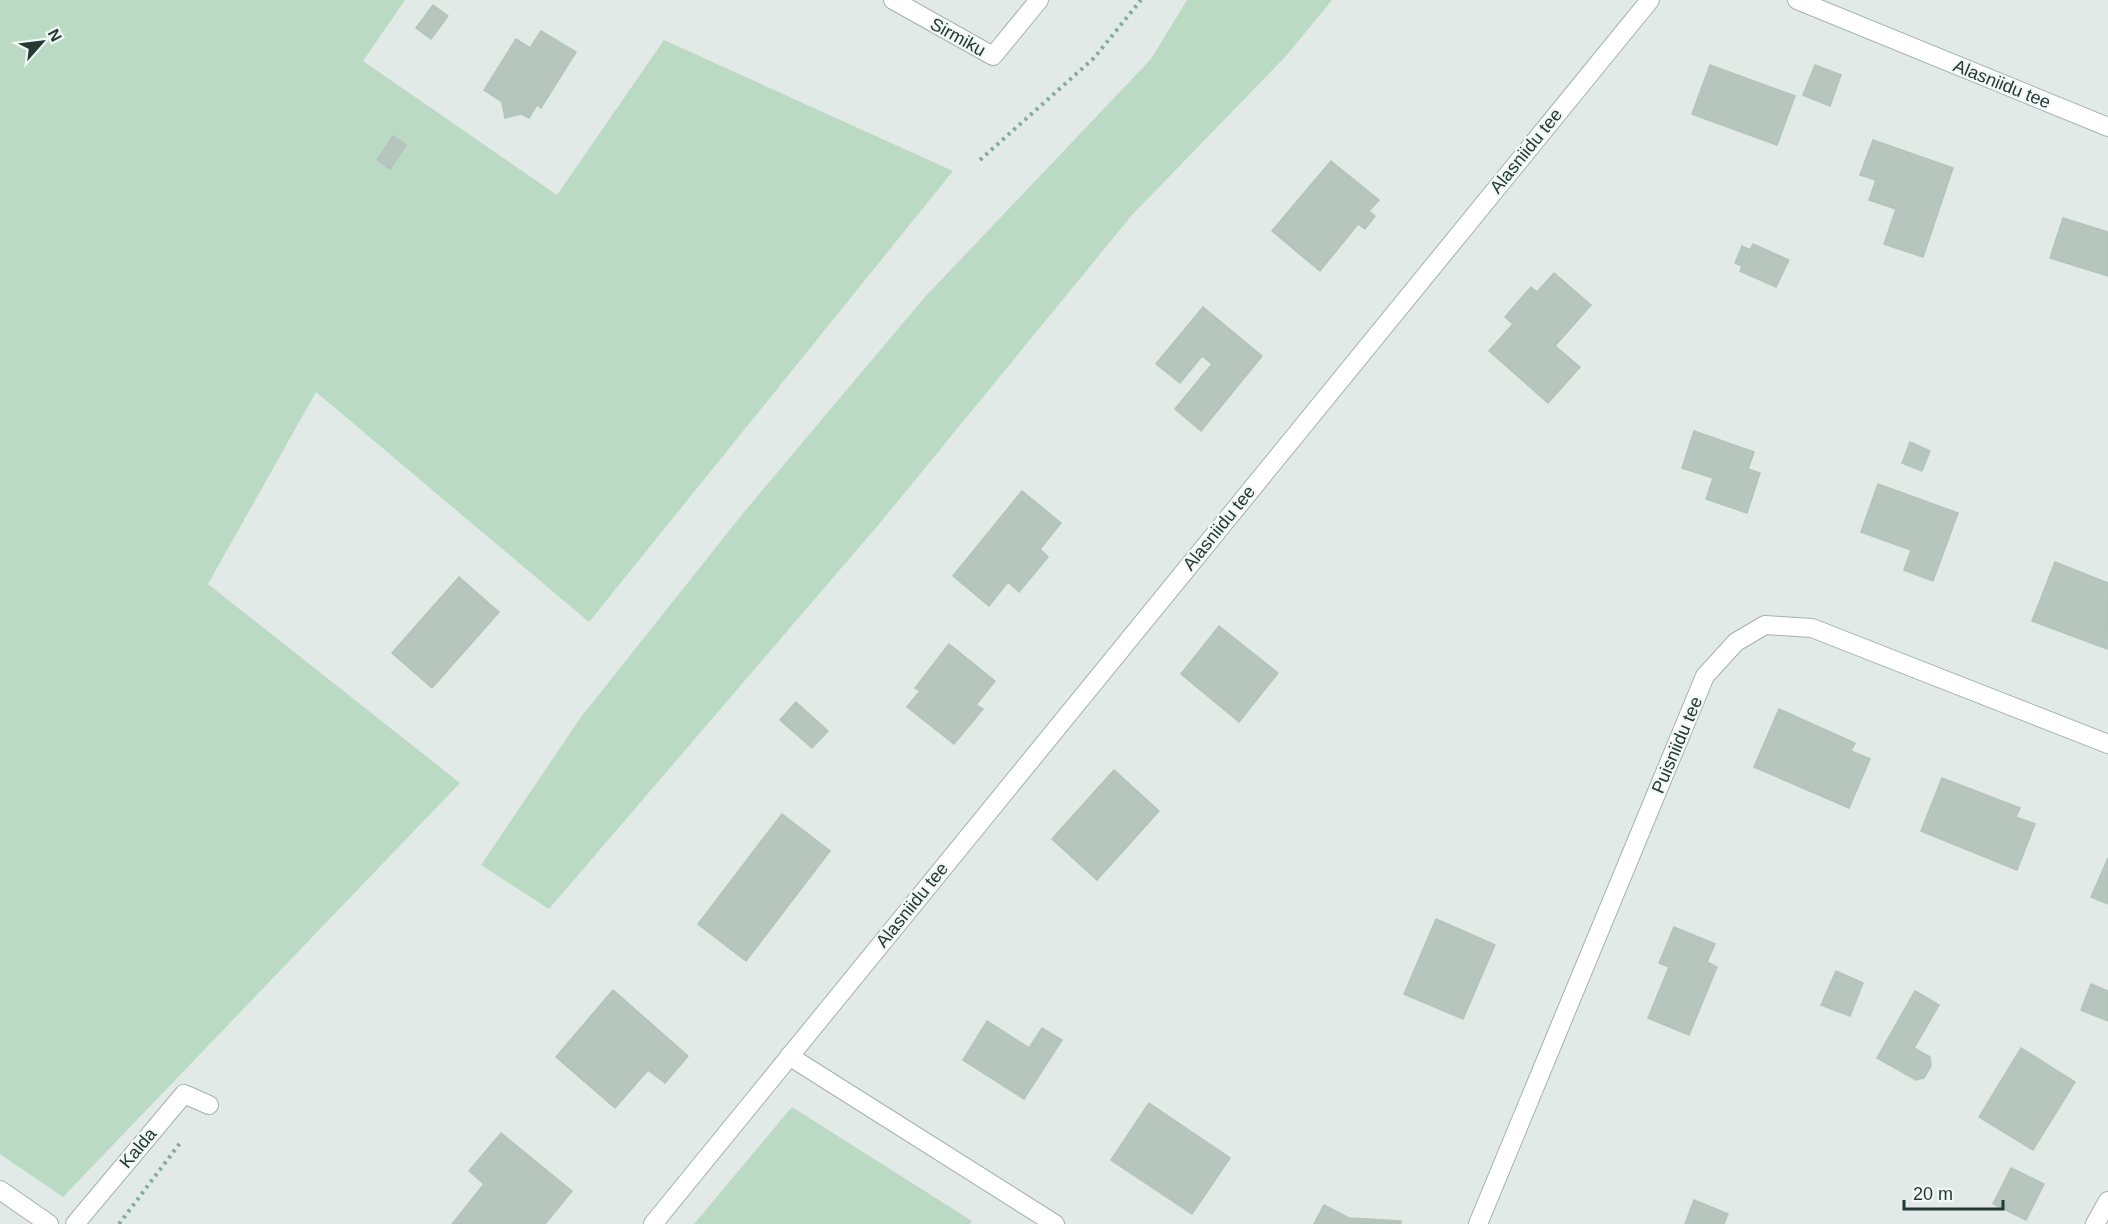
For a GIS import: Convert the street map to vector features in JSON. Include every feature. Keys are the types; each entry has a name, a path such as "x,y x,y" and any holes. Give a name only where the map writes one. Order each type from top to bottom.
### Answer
{"street":[{"name":"Sirmiku","path":"893,0 993,56 1039,0"},
{"name":"Alasniidu tee","path":"653,1224 1650,0"},
{"name":"Alasniidu tee","path":"1797,0 2108,127"},
{"name":"Puisniidu tee","path":"1478,1224 1705,676 1736,642 1765,625 1812,628 2108,744"},
{"path":"789,1056 1055,1224"},
{"name":"Kalda","path":"75,1224 184,1094 209,1105"},
{"path":"0,1190 49,1224"},
{"path":"2095,1224 2108,1201"}],"path":[{"path":"980,160 1095,58 1141,0"},
{"path":"119,1224 181,1142"}],"green space":[{"path":"0,0 405,0 363,61 557,195 664,40 953,171 589,622 316,392 208,584 460,783 63,1197 0,1154"},
{"path":"1187,0 1332,0 1286,56 1132,215 880,523 549,909 481,865 581,717 744,512 924,298 1151,59"},
{"path":"792,1107 972,1221 970,1224 694,1224"}],"building":[{"path":"433,5 448,16 431,39 416,28"},
{"path":"541,31 576,52 541,108 537,105 529,118 521,114 505,118 502,102 484,90 516,39 530,48"},
{"path":"1710,65 1795,96 1777,145 1692,114"},
{"path":"1815,65 1841,75 1830,106 1803,95"},
{"path":"393,136 406,145 390,169 377,160"},
{"path":"1873,140 1953,168 1923,257 1884,244 1896,209 1869,200 1876,180 1860,175"},
{"path":"1331,161 1379,200 1369,211 1375,216 1365,229 1358,224 1320,271 1272,231"},
{"path":"2063,218 2108,232 2108,276 2050,258"},
{"path":"1753,244 1789,260 1776,287 1740,271 1742,266 1735,263 1742,246 1750,250"},
{"path":"1554,273 1591,305 1555,346 1580,367 1548,403 1489,351 1513,324 1505,317 1531,287 1537,292"},
{"path":"1203,307 1262,356 1201,431 1175,409 1212,364 1202,356 1180,383 1156,364"},
{"path":"1694,431 1754,452 1748,469 1760,473 1747,513 1706,499 1713,478 1682,468"},
{"path":"1910,442 1930,451 1922,471 1902,463"},
{"path":"1878,484 1958,513 1933,581 1904,570 1911,550 1861,532"},
{"path":"1022,491 1061,523 1040,549 1048,557 1019,592 1008,582 989,606 953,576"},
{"path":"2055,562 2108,583 2107,649 2032,621"},
{"path":"459,577 499,612 432,688 392,653"},
{"path":"1219,626 1278,673 1239,722 1181,674"},
{"path":"949,644 995,681 976,705 983,709 954,744 907,707 920,691 915,688"},
{"path":"796,702 828,731 812,748 780,720"},
{"path":"1779,709 1855,743 1851,751 1870,759 1849,808 1754,767"},
{"path":"1114,770 1159,811 1097,880 1052,839"},
{"path":"1942,778 2020,808 2016,817 2035,824 2017,870 1921,831"},
{"path":"782,814 830,851 746,961 698,924"},
{"path":"2108,858 2108,904 2091,897"},
{"path":"1436,919 1495,945 1463,1019 1404,994"},
{"path":"1674,927 1715,944 1707,962 1717,967 1689,1035 1648,1018 1669,967 1659,963"},
{"path":"1836,971 1863,983 1850,1016 1821,1005"},
{"path":"2091,984 2108,991 2108,1021 2081,1010"},
{"path":"613,990 688,1056 665,1083 648,1070 615,1108 556,1057"},
{"path":"1915,991 1939,1005 1914,1048 1930,1057 1931,1066 1924,1078 1916,1080 1877,1058"},
{"path":"987,1021 1029,1048 1042,1028 1062,1040 1024,1099 963,1060"},
{"path":"2021,1048 2075,1082 2033,1150 1979,1117"},
{"path":"1149,1103 1230,1158 1192,1214 1111,1160"},
{"path":"501,1133 572,1191 545,1224 452,1224 484,1184 469,1171"},
{"path":"2011,1168 2044,1184 2026,1220 1993,1204"},
{"path":"1694,1200 1728,1214 1724,1224 1685,1224"},
{"path":"1324,1205 1349,1218 1401,1221 1401,1224 1314,1224"}]}
